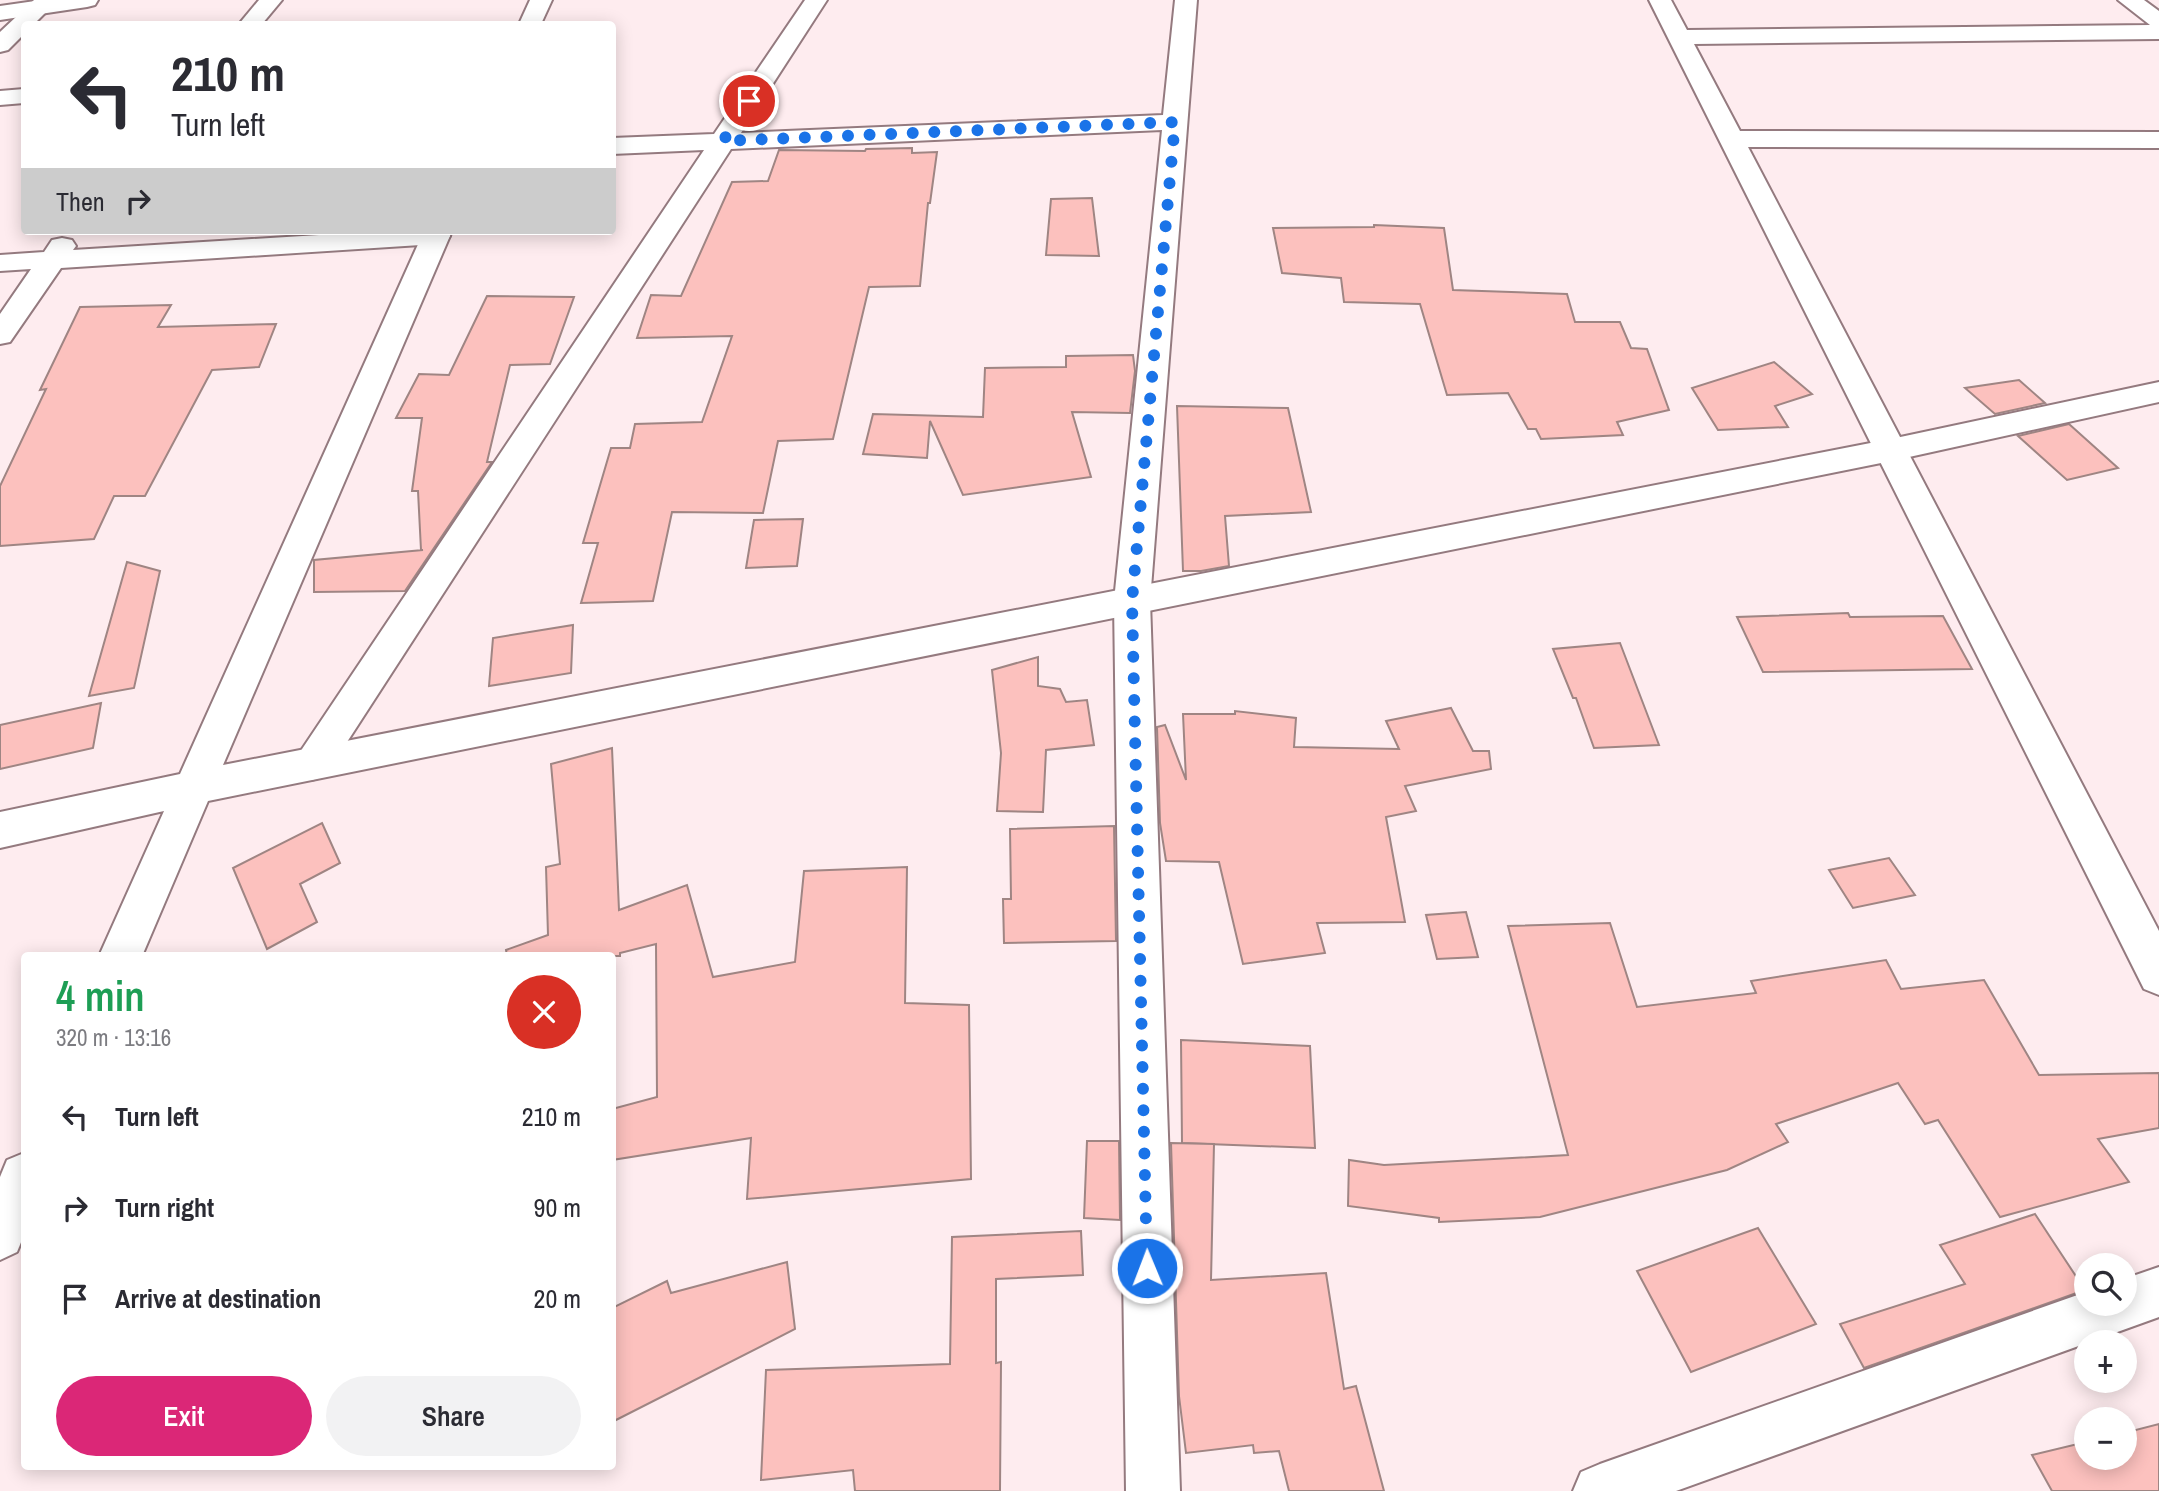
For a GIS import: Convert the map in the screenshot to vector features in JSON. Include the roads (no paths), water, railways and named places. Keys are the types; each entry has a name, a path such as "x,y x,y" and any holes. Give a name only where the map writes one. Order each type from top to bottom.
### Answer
{"street":[{"path":"0,13 44,3 87,0"},
{"path":"253,21 271,0"},
{"path":"531,21 541,0"},
{"path":"311,764 816,0"},
{"path":"1153,1491 1132,601 1186,0"},
{"path":"1661,0 2159,975"},
{"path":"2132,2 2159,2"},
{"path":"2132,2 2159,21"},
{"path":"25,21 44,3"},
{"path":"0,45 21,25"},
{"path":"1679,37 2159,32"},
{"path":"0,99 21,96"},
{"path":"616,146 1175,122"},
{"path":"1731,139 2159,140"},
{"path":"0,335 72,235"},
{"path":"0,263 407,235"},
{"path":"122,952 191,788 436,235"},
{"path":"0,830 191,788 1891,450 2159,392"},
{"path":"0,1234 21,1184"},
{"path":"1600,1491 2159,1292"}]}
